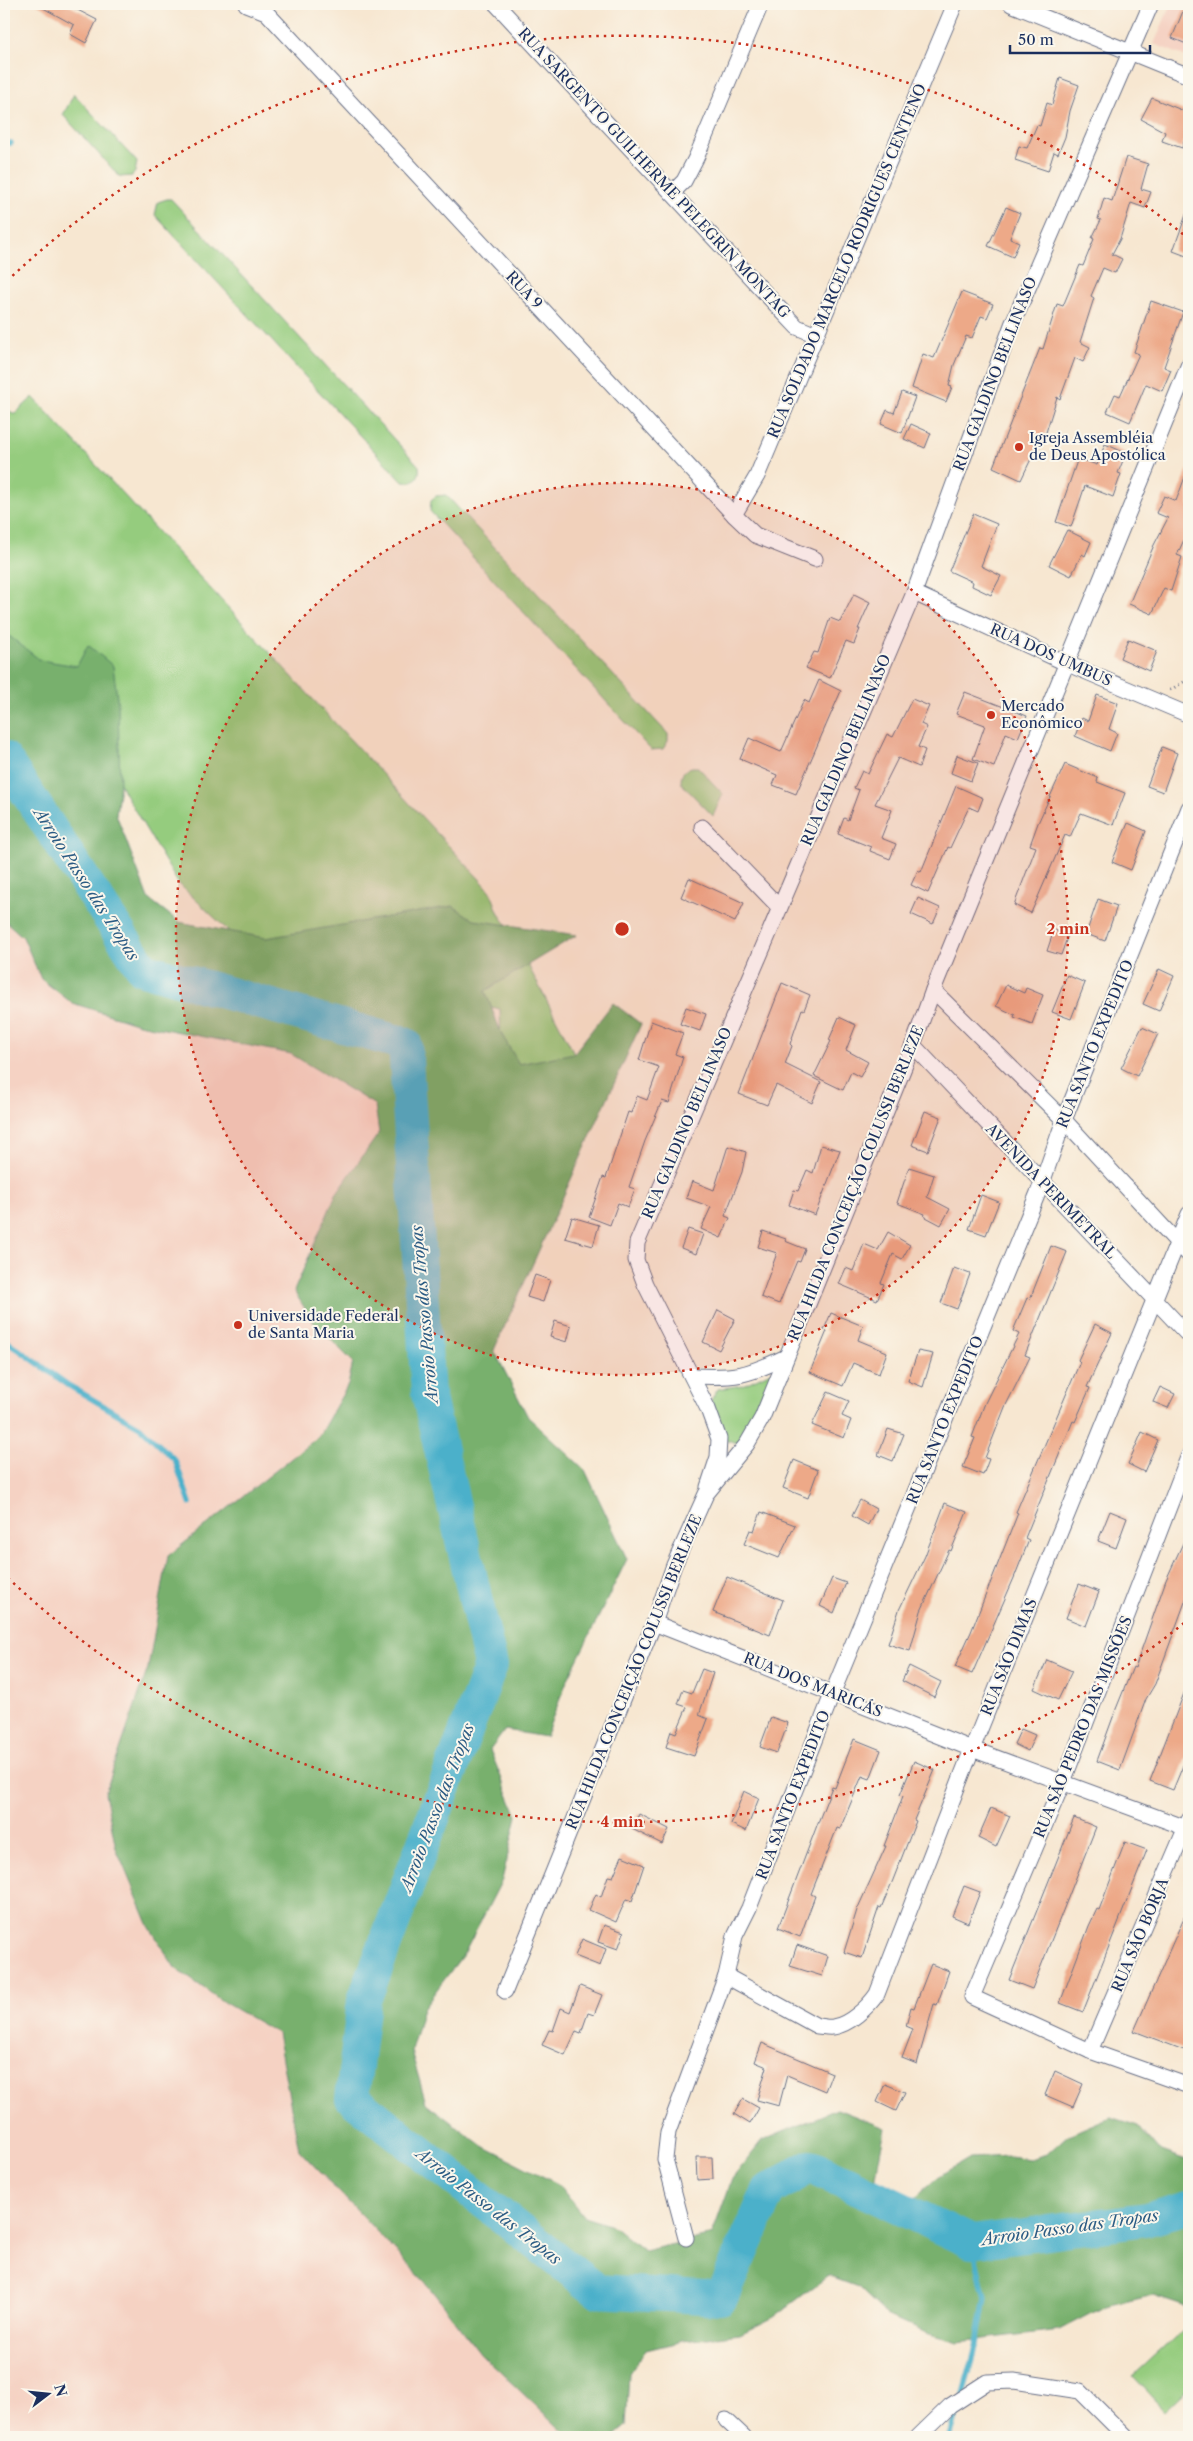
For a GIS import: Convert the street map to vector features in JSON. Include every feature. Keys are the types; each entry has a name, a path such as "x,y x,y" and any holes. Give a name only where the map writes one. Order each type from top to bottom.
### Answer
{"street":[{"name":"RUA 9","path":"246,4 266,12 272,18 734,515 755,535 815,559"},
{"name":"RUA SARGENTO GUILHERME PELEGRIN MONTAG","path":"496,4 797,327 816,335"},
{"path":"672,193 684,181 696,158 761,4"},
{"name":"RUA SOLDADO MARCELO RODRIGUES CENTENO","path":"734,515 757,476 955,4"},
{"path":"1011,4 1189,76"},
{"name":"RUA GALDINO BELLINASO","path":"706,1494 718,1457 719,1439 708,1409 645,1284 636,1260 637,1243 914,593 1012,325 1151,4"},
{"name":"RUA HILDA CONCEIÇÃO COLUSSI BERLEZE","path":"505,1991 654,1623 674,1565 706,1494 742,1451 762,1418 913,1045 933,990 1068,664 1189,364"},
{"name":"RUA DOS UMBUS","path":"914,593 1068,664 1189,714"},
{"name":"RUA SANTO EXPEDITO","path":"686,2238 665,2159 668,2132 726,1976 735,1936 749,1908 833,1692 1042,1183 1064,1120 1189,808"},
{"path":"702,827 779,907"},
{"path":"933,990 1064,1120 1189,1255"},
{"name":"AVENIDA PERIMETRAL","path":"913,1045 1189,1336"},
{"name":"RUA SÃO DIMAS","path":"726,1976 817,2026 834,2027 869,2006 878,1994 972,1749 1189,1214"},
{"path":"692,1376 738,1376 756,1371 786,1356"},
{"path":"718,1445 742,1451"},
{"name":"RUA SÃO PEDRO DAS MISSÕES","path":"1090,2051 972,1996 1063,1782 1189,1455"},
{"name":"RUA DOS MARICÁS","path":"654,1623 833,1692 972,1749 1188,1825"},
{"name":"RUA SÃO BORJA","path":"1090,2051 1188,1825"},
{"path":"1090,2051 1189,2086"},
{"path":"918,2437 950,2406 987,2382 1014,2381 1080,2391 1126,2437"},
{"path":"726,2420 744,2437"}],"shaded area":[{"path":"1171,4 1189,4 1189,58 1154,44"},
{"name":"Universidade Federal de Santa Maria","path":"4,697 144,934 417,1023 333,2153 615,2437 4,2437"}],"green space":[{"path":"74,94 137,162 132,176 120,177 63,115"},
{"path":"171,199 419,466 419,473 416,479 410,482 403,482 155,215 158,202"},
{"path":"33,397 486,886 596,1095 502,1099 500,1009 444,996 238,940 178,883 124,792 76,689 4,640 4,408 15,414"},
{"path":"446,495 668,734 668,741 663,749 651,750 430,511 431,500 436,496"},
{"path":"4,632 40,660 77,666 88,645 113,666 118,705 120,785 116,814 148,898 179,922 266,938 453,906 474,920 577,935 485,991 502,1035 519,1064 574,1053 613,1003 641,1024 494,1350 528,1417 585,1470 627,1559 567,1681 545,1737 505,1730 490,1750 517,1816 502,1880 465,1952 423,2008 411,2051 426,2103 481,2145 558,2184 584,2217 615,2227 644,2251 712,2235 732,2179 762,2141 837,2109 885,2128 873,2192 912,2200 938,2177 970,2158 1010,2156 1029,2159 1047,2154 1068,2135 1110,2117 1138,2126 1158,2150 1189,2161 1189,2307 1153,2295 1106,2306 1060,2330 958,2342 926,2333 887,2315 858,2287 828,2276 774,2317 740,2334 683,2341 646,2350 629,2374 626,2426 613,2437 569,2437 481,2354 426,2283 299,2150 277,2033 225,2003 175,1968 149,1926 116,1848 105,1793 148,1668 168,1556 318,1437 348,1385 353,1362 314,1323 294,1291 336,1194 379,1133 375,1105 291,1054 139,1024 72,1003 41,979 23,937 4,920"},
{"path":"692,767 698,767 723,794 713,816 681,783 683,773"},
{"path":"773,1371 754,1420 737,1443 724,1439 711,1400 718,1389 743,1385"},
{"path":"1185,2328 1189,2332 1189,2387 1165,2410 1133,2376"}],"building":[{"path":"36,4 66,4 97,20 86,43 70,34 74,25"},
{"path":"1186,4 1189,4 1189,45 1172,38"},
{"path":"1060,78 1079,85 1070,111 1065,137 1058,154 1054,152 1048,171 1015,160 1019,146 1027,148 1037,125 1040,126 1047,103 1052,105"},
{"path":"1152,98 1189,113 1189,127 1182,148 1162,141 1165,132 1141,119"},
{"path":"1126,157 1148,164 1141,189 1151,192 1145,208 1131,203 1120,239 1112,254 1122,259 1115,273 1103,268 1091,296 1094,298 1080,342 1090,347 1083,362 1075,358 1060,399 1057,397 1043,442 1041,442 1033,460 1031,459 1021,480 993,467 1040,348 1043,349 1057,304 1063,306 1080,265 1083,266 1094,239 1092,238 1101,220 1098,219 1104,198 1112,201"},
{"path":"1006,207 1020,213 1010,238 1019,242 1013,257 988,246"},
{"path":"1187,212 1189,213 1189,257 1173,251"},
{"path":"962,292 993,304 987,318 981,316 972,338 966,336 954,365 949,386 952,387 946,402 912,388 923,354 934,358"},
{"path":"1151,301 1183,312 1164,367 1171,370 1162,391 1146,384 1130,422 1107,412 1115,394 1120,396 1139,354 1134,352"},
{"path":"902,392 915,397 902,433 881,424 887,410 894,413"},
{"path":"911,424 931,433 925,448 904,439"},
{"path":"1105,444 1126,453 1118,473 1121,474 1113,497 1085,486 1071,527 1056,522 1078,458 1097,465"},
{"path":"1188,469 1189,529 1177,555 1182,557 1171,591 1164,588 1152,614 1129,604 1154,545 1168,518 1156,513 1164,496 1176,501"},
{"path":"973,514 997,524 981,566 1001,576 991,595 972,586 973,582 949,571"},
{"path":"1067,530 1091,542 1085,556 1082,554 1071,576 1049,565"},
{"path":"854,594 870,602 858,629 860,629 854,644 846,641 830,678 806,668 814,652 818,653 830,618 840,622"},
{"path":"1128,639 1157,651 1149,671 1120,658"},
{"path":"819,680 841,691 796,794 773,785 777,775 740,759 749,738 781,752 804,700 809,703"},
{"name":"Mercado Econômico","path":"965,692 1027,716 1018,738 1006,733 994,767 973,759 985,725 956,714"},
{"path":"1097,695 1118,703 1109,729 1117,733 1110,751 1075,736 1082,718 1088,721"},
{"path":"912,699 929,706 921,724 927,727 918,747 925,750 919,767 898,758 875,804 892,810 881,838 896,844 890,859 870,851 871,847 838,834 844,818 848,820 859,790 854,788 862,771 868,774 887,734 893,737"},
{"path":"1162,747 1177,753 1163,792 1147,786"},
{"path":"957,755 978,763 971,781 951,773"},
{"path":"1065,764 1098,778 1097,782 1125,793 1113,825 1081,813 1070,837 1065,835 1031,913 1014,905 1036,847 1030,845"},
{"path":"956,786 983,798 978,811 969,807 950,848 948,847 928,893 911,885 918,870 921,872"},
{"path":"1128,823 1146,831 1131,870 1112,862"},
{"path":"689,878 744,903 735,922 681,897"},
{"path":"918,898 940,908 933,924 911,914"},
{"path":"1098,899 1117,906 1105,941 1086,934"},
{"path":"1054,930 1068,935 1061,955 1047,951"},
{"path":"1159,969 1174,976 1159,1011 1143,1004"},
{"path":"1067,975 1085,983 1071,1019 1052,1012"},
{"path":"782,983 810,995 804,1010 802,1009 785,1064 821,1082 812,1103 776,1085 767,1105 739,1094"},
{"path":"1006,985 1024,993 1026,988 1043,995 1032,1024 1014,1017 1015,1015 996,1006"},
{"path":"686,1007 706,1014 700,1031 680,1024"},
{"path":"839,1017 856,1025 846,1050 868,1062 860,1077 851,1072 843,1090 814,1076 831,1041 829,1040"},
{"path":"651,1021 683,1033 675,1054 683,1057 669,1103 662,1101 645,1141 629,1187 635,1189 628,1207 618,1203 610,1225 589,1217 603,1177 606,1178 628,1112 631,1113 637,1096 647,1100 659,1067 639,1060"},
{"path":"1142,1027 1158,1034 1137,1076 1121,1068"},
{"path":"925,1111 941,1117 928,1151 912,1145"},
{"path":"821,1145 840,1150 815,1215 789,1205 794,1190 798,1191 807,1170 813,1173"},
{"path":"728,1146 746,1152 742,1172 725,1216 730,1218 721,1238 701,1229 711,1207 686,1198 692,1181 714,1190"},
{"path":"909,1167 934,1175 927,1197 950,1209 941,1225 924,1216 925,1214 897,1203"},
{"path":"981,1195 999,1202 986,1235 969,1229"},
{"path":"572,1217 599,1225 593,1246 565,1238"},
{"path":"688,1229 703,1234 696,1254 681,1248"},
{"path":"763,1231 786,1239 785,1241 805,1249 800,1262 797,1261 779,1304 761,1297 777,1253 758,1247"},
{"path":"888,1232 910,1245 902,1259 893,1254 881,1283 884,1284 877,1300 839,1284 846,1268 853,1271 864,1244 878,1250"},
{"path":"1051,1246 1067,1252 1025,1355 1030,1357 1005,1407 985,1458 989,1459 983,1475 963,1467 975,1438 972,1437 985,1403 1019,1334 1013,1331 1027,1298 1030,1299"},
{"path":"954,1268 970,1274 957,1309 941,1303"},
{"path":"535,1275 550,1280 543,1302 527,1297"},
{"path":"718,1310 735,1319 719,1350 703,1342"},
{"path":"831,1313 863,1326 858,1340 887,1352 879,1374 853,1363 843,1386 810,1372 827,1331 824,1330"},
{"path":"555,1321 571,1326 567,1342 550,1337"},
{"path":"1095,1324 1112,1333 1087,1387 1090,1388 1075,1422 1073,1421 1025,1538 1029,1540 1014,1578 972,1674 955,1667 971,1632 1018,1513 1016,1512 1080,1362 1078,1360"},
{"path":"918,1351 933,1354 923,1387 908,1381"},
{"path":"1160,1387 1175,1394 1168,1408 1153,1402"},
{"path":"828,1392 849,1401 842,1416 851,1420 844,1438 812,1425"},
{"path":"888,1429 904,1434 893,1461 878,1455"},
{"path":"1142,1432 1158,1440 1144,1472 1128,1464"},
{"path":"794,1460 818,1470 808,1498 783,1488"},
{"path":"860,1500 876,1509 868,1525 852,1516"},
{"path":"945,1503 967,1512 951,1551 949,1550 921,1611 910,1651 888,1644 899,1610 925,1556"},
{"path":"1110,1511 1127,1518 1116,1548 1098,1541"},
{"path":"761,1512 795,1525 779,1558 744,1544 750,1530 754,1531"},
{"path":"1189,1530 1189,1591 1155,1684 1146,1699 1120,1770 1097,1761 1133,1667 1135,1668 1166,1580"},
{"path":"727,1577 783,1600 770,1635 713,1612"},
{"path":"832,1578 846,1583 834,1613 820,1606"},
{"path":"1079,1584 1099,1592 1086,1626 1066,1618"},
{"path":"1047,1660 1072,1671 1058,1700 1034,1689"},
{"path":"909,1666 941,1682 934,1697 902,1681"},
{"path":"702,1669 713,1673 699,1715 708,1719 694,1756 666,1747 671,1731 676,1733 687,1707 678,1704 683,1690 692,1693"},
{"path":"1188,1683 1189,1751 1173,1790 1150,1781"},
{"path":"771,1717 788,1723 777,1753 760,1747"},
{"path":"1021,1729 1035,1735 1028,1751 1014,1744"},
{"path":"854,1739 881,1750 870,1779 862,1776 840,1829 837,1828 811,1894 815,1896 800,1937 778,1928 832,1787 835,1788"},
{"path":"914,1761 935,1770 914,1820 916,1821 893,1880 881,1908 879,1907 862,1958 844,1952 857,1910 886,1846 884,1846 903,1796 900,1795"},
{"path":"744,1791 759,1798 746,1831 731,1824"},
{"path":"991,1808 1010,1816 996,1847 978,1838"},
{"path":"639,1814 669,1829 662,1844 632,1829"},
{"path":"1074,1818 1096,1827 1032,1989 1009,1980"},
{"path":"1125,1842 1147,1850 1083,2012 1060,2003 1089,1926 1097,1909 1099,1910"},
{"path":"622,1856 644,1865 632,1901 626,1899 616,1922 589,1910 596,1894 601,1897 608,1876 613,1877"},
{"path":"964,1886 980,1892 968,1923 952,1916"},
{"path":"1189,1906 1189,2052 1134,2031"},
{"path":"604,1925 624,1932 618,1949 598,1942"},
{"path":"582,1939 606,1949 600,1966 575,1956"},
{"path":"797,1945 828,1956 822,1976 790,1966"},
{"path":"931,1964 949,1971 937,2005 934,2004 917,2064 902,2058 913,2029 906,2026 911,2007 914,2008"},
{"path":"580,1986 602,1995 594,2015 588,2013 581,2033 576,2031 565,2055 542,2045 549,2030 553,2031 561,2008 570,2012"},
{"path":"762,2043 832,2073 825,2091 787,2075 779,2106 757,2100 767,2067 755,2062"},
{"path":"1055,2071 1083,2084 1073,2107 1045,2095"},
{"path":"885,2084 905,2092 896,2111 877,2102"},
{"path":"743,2099 759,2108 750,2124 734,2114"},
{"path":"696,2157 712,2157 713,2179 697,2180"}],"waterway":[{"path":"4,144 11,143"},
{"name":"Arroio Passo das Tropas","path":"4,758 143,969 405,1044 428,1394 491,1665 364,2000 352,2098 597,2291 721,2298 769,2190 811,2166 972,2242 1146,2219 1189,2207"},
{"path":"4,1339 68,1385 140,1427 175,1460 190,1503"},
{"path":"963,2394 977,2344 985,2298 972,2242"},
{"path":"950,2437 960,2403"}],"place":[{"name":"Igreja Assembléia de Deus Apostólica","path":"1019,447"},
{"name":"Mercado Econômico","path":"991,715"},
{"name":"Universidade Federal de Santa Maria","path":"238,1325"}]}
